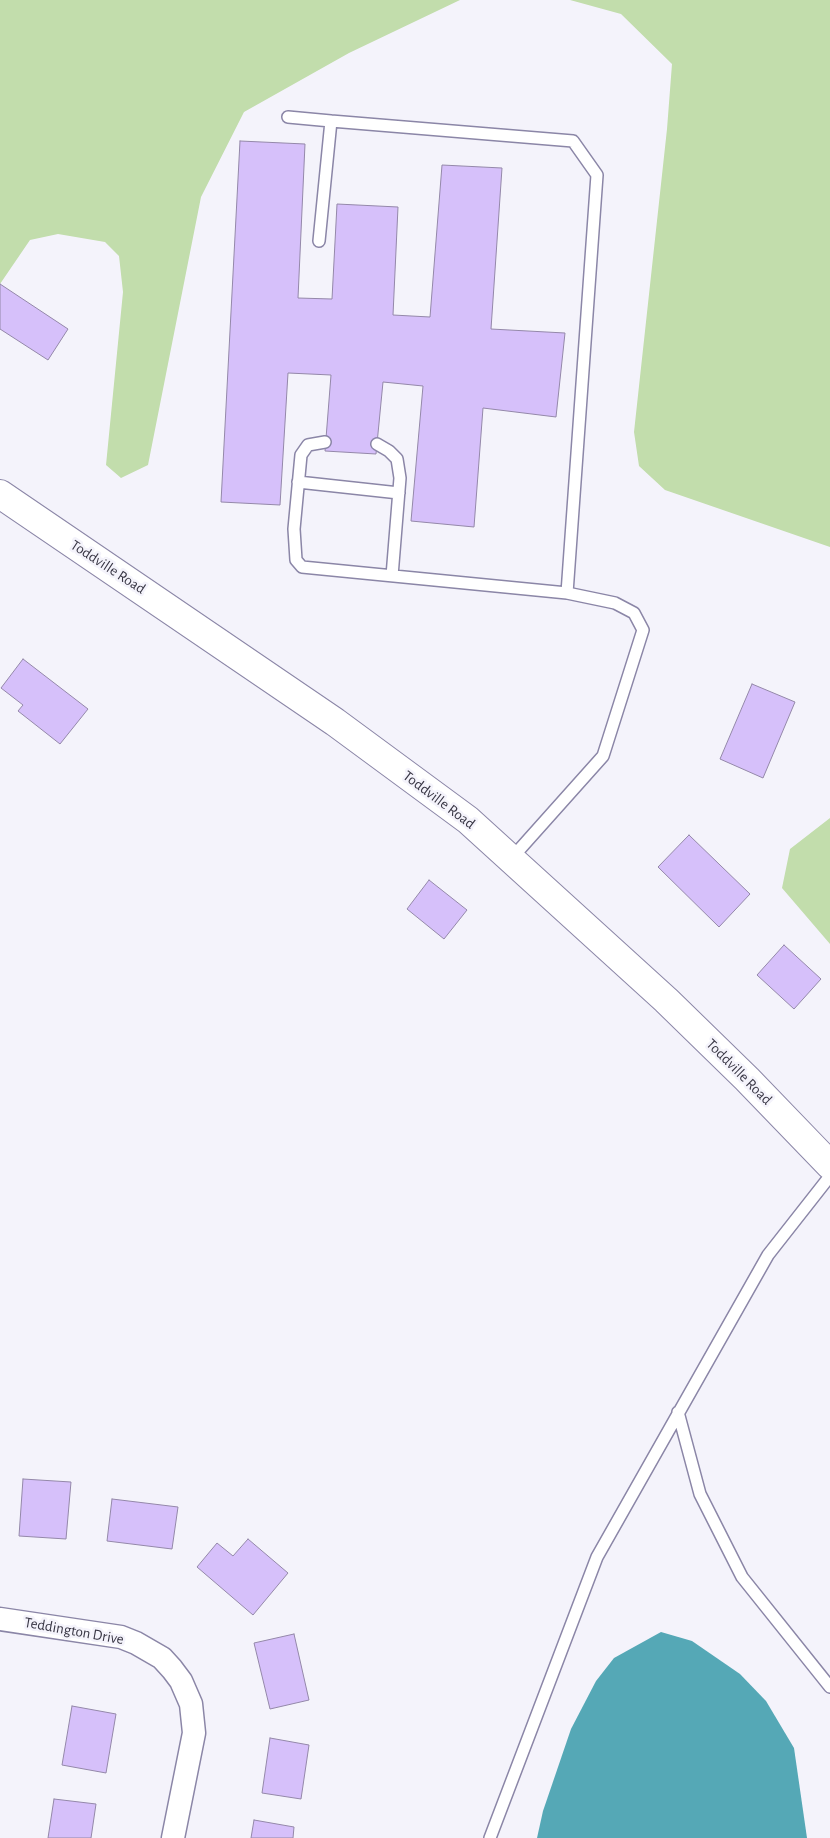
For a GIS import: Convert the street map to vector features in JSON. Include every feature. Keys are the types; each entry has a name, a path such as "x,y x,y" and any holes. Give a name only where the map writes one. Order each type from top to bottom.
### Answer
{"street":[{"name":"Toddville Road","path":"0,495 335,722 468,820 666,1000 747,1078 830,1165"},
{"name":"Teddington Drive","path":"0,1619 122,1637 162,1658 172,1669 181,1681 190,1704 194,1733 173,1838"}],"lane":[{"path":"288,118 573,141 597,175 567,593"},
{"path":"319,241 331,121"},
{"path":"325,442 308,445 301,455 295,552 296,560 302,567 567,593 615,604 634,613 643,630 603,756 511,859"},
{"path":"377,444 389,450 397,459 400,478 392,576"},
{"path":"298,482 398,493"},
{"path":"490,1838 597,1557 768,1255 830,1176"},
{"path":"678,1412 700,1494 742,1577 830,1687"}],"green space":[{"path":"0,0 460,0 349,53 244,112 201,197 148,465 121,478 106,465 123,292 119,256 105,242 58,234 30,240 0,284"},
{"path":"570,0 830,0 830,547 665,490 639,466 634,432 667,129 672,64 621,14"},
{"path":"830,818 830,944 782,888 790,849"}],"water":[{"path":"661,1632 692,1641 740,1674 766,1701 794,1748 807,1838 537,1838 543,1811 571,1729 596,1681 614,1658"}],"building":[{"path":"240,141 305,144 298,298 332,299 337,204 398,207 393,315 430,317 442,165 502,168 491,329 565,333 556,417 483,408 474,527 411,521 423,386 383,382 376,454 325,451 331,375 288,373 280,505 221,502"},
{"path":"0,284 68,329 48,360 0,329"},
{"path":"23,659 88,709 60,744 18,711 23,705 1,688"},
{"path":"752,684 795,702 763,778 720,759"},
{"path":"689,835 750,894 719,927 658,867"},
{"path":"429,880 467,910 444,939 407,909"},
{"path":"784,945 821,979 794,1009 757,975"},
{"path":"23,1479 71,1482 66,1539 19,1536"},
{"path":"112,1499 178,1507 172,1549 107,1541"},
{"path":"248,1539 288,1573 253,1615 197,1567 217,1543 233,1556"},
{"path":"294,1634 309,1700 270,1709 254,1643"},
{"path":"72,1706 116,1714 106,1773 62,1765"},
{"path":"270,1738 309,1745 301,1799 262,1793"},
{"path":"54,1799 96,1804 91,1838 48,1838"},
{"path":"254,1820 294,1827 293,1838 251,1838"}]}
